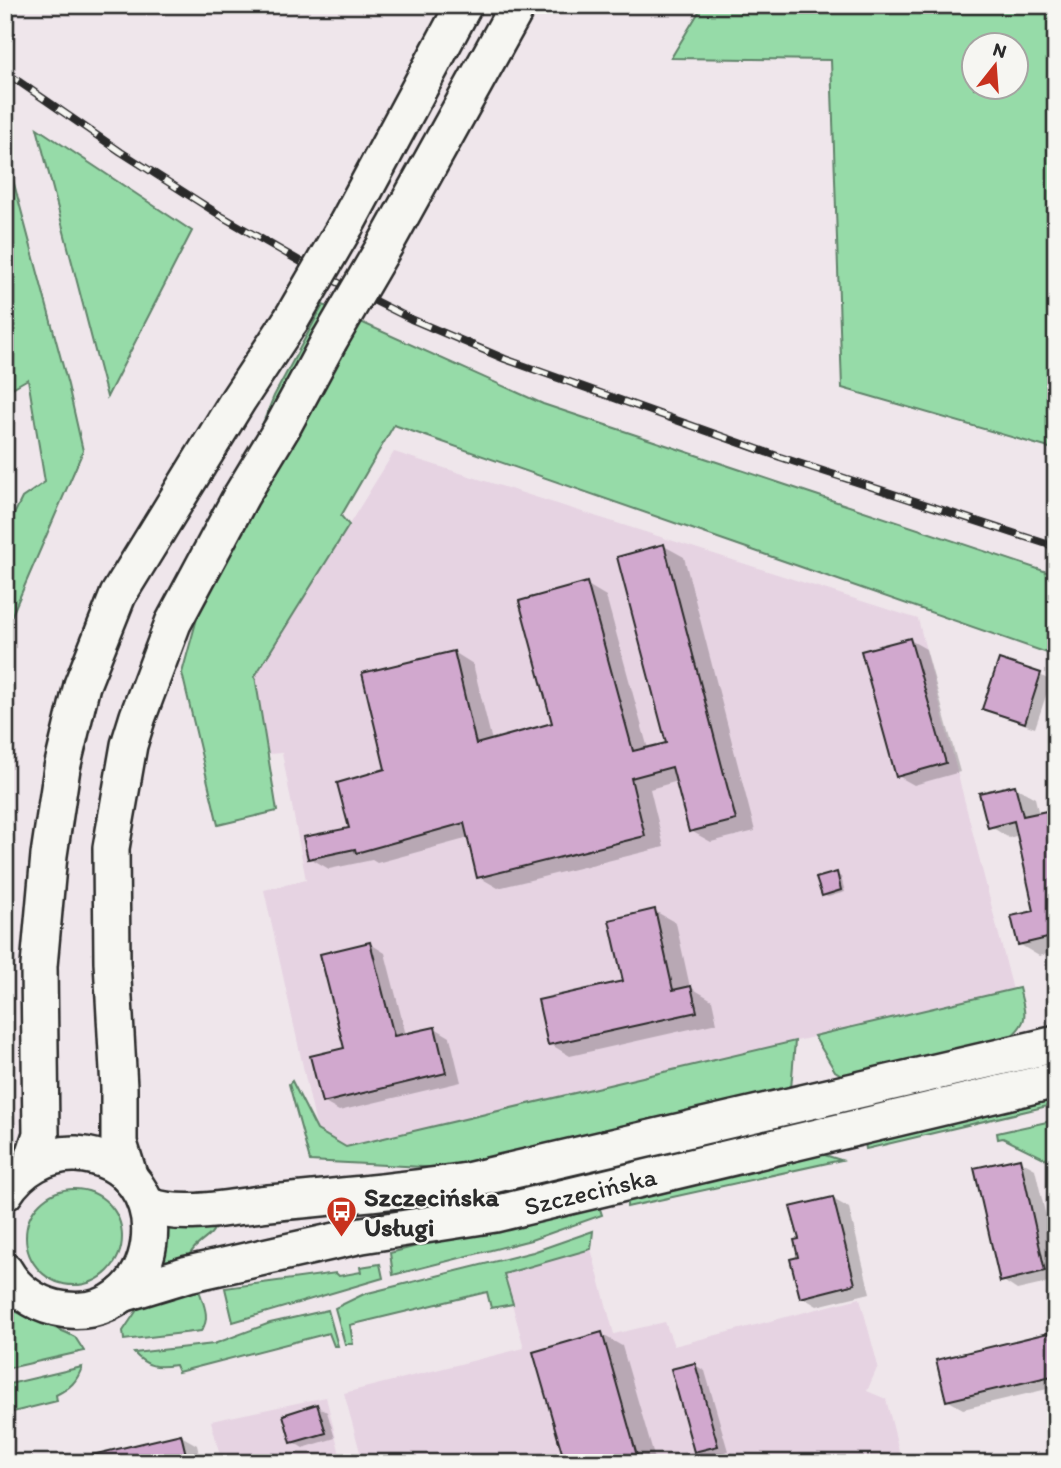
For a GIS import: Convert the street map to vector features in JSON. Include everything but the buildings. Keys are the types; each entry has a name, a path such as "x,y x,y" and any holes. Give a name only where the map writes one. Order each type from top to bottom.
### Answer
{"main road":[{"path":"32,1165 41,1133 39,966 49,855 62,768 82,685 118,595 291,320 346,225 464,5"},
{"path":"122,1294 142,1268 151,1237 138,1192 119,1143 119,1088 111,962 111,848 129,745 173,623 241,496 282,428 328,341 518,5"},
{"name":"Szczecińska","path":"138,1192 169,1212 413,1189 467,1181 1056,1044"},
{"name":"Szczecińska","path":"10,1283 30,1298 51,1307 74,1311 91,1308 122,1294 188,1274 362,1235 495,1214 1056,1080"},
{"path":"5,1194 17,1178 32,1165 58,1156 81,1155 104,1161 138,1192"}],"shaded area":[{"path":"394,452 918,619 1013,990 346,1147 317,1130 264,890 306,880 282,753 268,754 255,676"},
{"path":"591,1249 614,1334 665,1322 674,1346 860,1298 878,1366 867,1391 886,1399 902,1463 363,1463 344,1393 524,1348 504,1274"},
{"path":"326,1397 342,1463 222,1463 211,1421"}],"green space":[{"path":"703,5 1056,5 1056,450 842,388 831,60 671,58"},
{"path":"37,128 192,231 107,397"},
{"path":"5,162 9,165 83,451 5,631 5,533 22,498 45,482 28,379 5,392"},
{"path":"323,305 543,404 1056,575 1056,656 394,425 341,516 349,525 255,676 277,811 218,825 182,673 213,560 238,484 274,396"},
{"path":"1019,988 1024,1012 1023,1023 1006,1041 848,1079 835,1071 814,1036"},
{"path":"795,1041 791,1089 461,1169 310,1161 289,1084 292,1081 317,1130 346,1147"},
{"path":"1056,1091 1056,1104 866,1149 865,1142"},
{"path":"1056,1120 1056,1164 1003,1138 998,1139 997,1133"},
{"path":"815,1152 841,1160 627,1207 627,1201 639,1192"},
{"path":"74,1189 93,1192 108,1203 119,1218 122,1237 119,1256 108,1271 93,1282 74,1285 55,1282 40,1271 29,1256 26,1237 29,1218 40,1203 55,1192"},
{"path":"590,1201 599,1206 602,1215 531,1240 393,1275 390,1253"},
{"path":"217,1223 215,1229 194,1249 187,1260 154,1270 163,1226"},
{"path":"593,1231 591,1249 504,1274 513,1304 491,1308 487,1292 350,1325 353,1344 345,1344 335,1308 364,1294 533,1252"},
{"path":"380,1264 383,1278 233,1322 225,1288 336,1273 339,1276 361,1272 360,1267"},
{"path":"198,1287 206,1315 201,1331 124,1340 123,1331 139,1307"},
{"path":"5,1307 75,1337 84,1351 5,1369"},
{"path":"328,1310 338,1346 334,1346 329,1333 178,1372 175,1365 153,1365 134,1353 214,1344 270,1323"},
{"path":"82,1367 72,1384 56,1395 57,1401 5,1414 5,1385"}],"railway":[{"path":"5,72 121,152 223,217 329,278 411,319 505,359 780,457 1056,547"}],"place":[{"name":"Szczecińska Usługi","path":"341,1239"}]}
